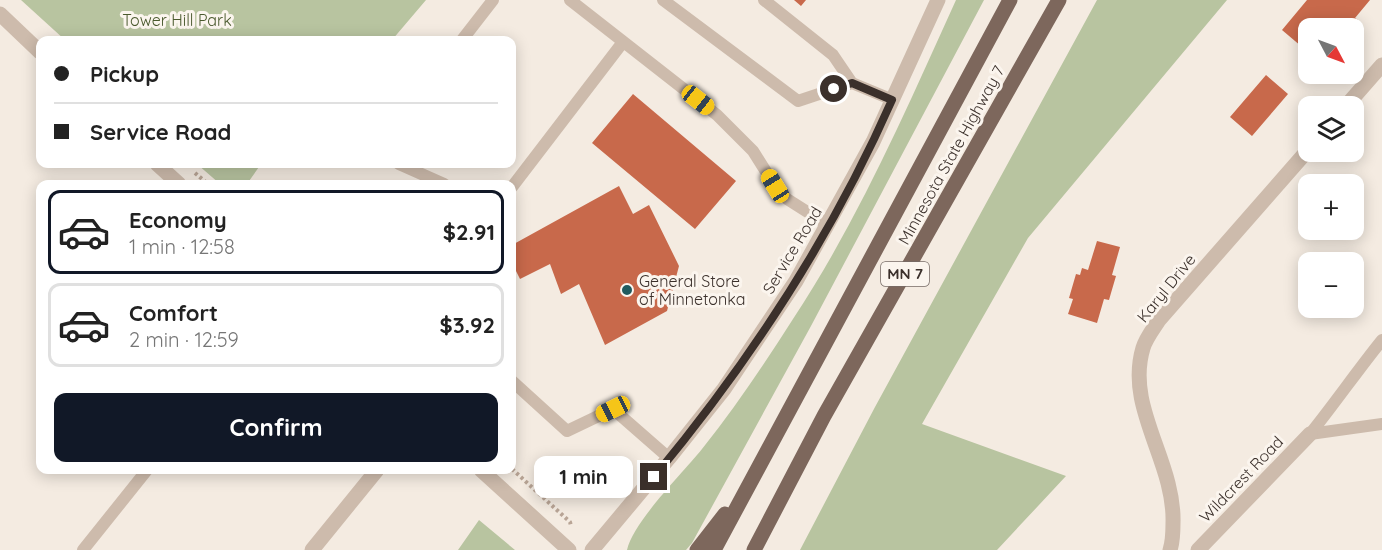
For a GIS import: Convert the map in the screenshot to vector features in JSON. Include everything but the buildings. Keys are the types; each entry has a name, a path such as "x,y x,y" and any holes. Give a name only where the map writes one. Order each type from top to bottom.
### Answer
{"main road":[{"name":"Minnesota State Highway 7","path":"714,550 1010,0"},
{"name":"Minnesota State Highway 7","path":"754,550 824,416 1059,0"},
{"path":"697,550 754,476"}],"street":[{"name":"Service Road","path":"592,550 724,389 757,342 828,225 864,160 938,0"},
{"path":"0,14 36,48"},
{"path":"1355,96 1382,65"},
{"name":"Karyl Drive","path":"1170,550 1173,510 1167,476 1142,406 1139,386 1138,376 1143,346 1159,320 1298,161"},
{"path":"161,168 175,180"},
{"name":"Wildcrest Road","path":"1198,550 1310,434"},
{"path":"312,550 374,474"},
{"path":"485,474 569,550"}],"lane":[{"path":"465,36 493,0"},
{"path":"570,0 717,115 753,151 775,186 787,199 828,225"},
{"path":"663,0 798,101 852,83"},
{"path":"764,0 833,55 852,83 892,100"},
{"path":"516,182 623,42"},
{"path":"408,168 435,180"},
{"path":"1310,434 1344,393 1359,368 1382,340"},
{"path":"516,385 567,431 613,409 669,458"},
{"path":"1310,434 1382,424"},
{"path":"83,550 144,474"}],"green space":[{"name":"Tower Hill Park","path":"21,0 426,0 395,36 61,36"},
{"path":"956,0 984,0 811,326 692,543 686,550 627,550 638,526 702,449 738,401 817,281 861,203"},
{"path":"1097,0 1227,0 1028,238 922,424 1066,476 997,550 800,550 875,407"},
{"path":"202,168 258,168 250,180 215,180"},
{"path":"479,520 515,550 458,550"}],"place":[{"name":"General Store of Minnetonka","path":"627,290"}],"route":[{"path":"654,477 724,389 796,281 855,178 892,100 852,83 834,89"}]}
